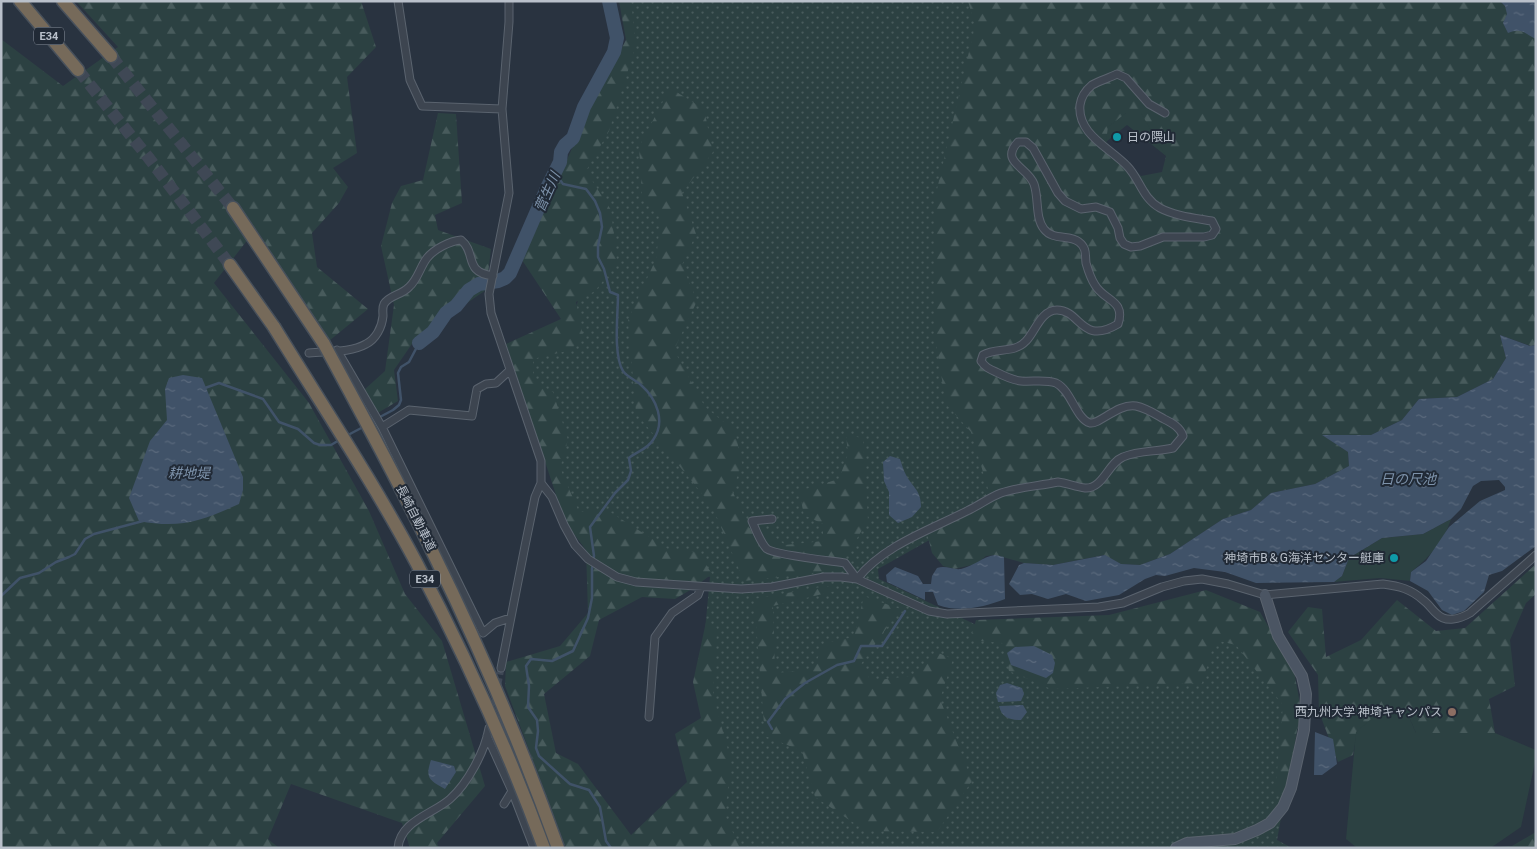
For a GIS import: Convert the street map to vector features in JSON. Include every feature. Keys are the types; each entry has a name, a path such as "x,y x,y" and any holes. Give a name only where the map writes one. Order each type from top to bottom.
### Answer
{"highway":[{"name":"E34","path":"20,1 78,70"},
{"name":"E34","path":"64,2 111,56"},
{"name":"長崎自動車道","path":"233,208 324,344 387,461 435,556 466,623 506,716 558,848"},
{"name":"長崎自動車道","path":"230,265 274,326 354,456 416,562 459,646 492,720 544,848"}],"street":[{"path":"398,1 410,80 422,106 502,109"},
{"path":"501,668 536,496 541,483 541,461 491,313 489,294 509,193 502,109 509,1"},
{"path":"857,579 867,566 898,546 1000,493 1058,482 1085,488 1099,482 1111,466 1120,458 1134,452 1173,448 1184,436 1177,426 1148,410 1136,406 1125,406 1096,423 1091,423 1084,419 1064,388 1056,383 1021,381 1008,378 985,367 981,361 983,354 989,351 1018,348 1026,341 1048,312 1065,311 1087,329 1094,331 1108,330 1118,324 1121,315 1118,306 1095,286 1086,264 1086,251 1079,242 1053,236 1045,231 1040,224 1034,184 1028,174 1014,163 1011,155 1013,147 1018,142 1026,142 1033,148 1058,193 1065,201 1081,209 1096,207 1110,212 1124,244 1131,247 1140,246 1163,237 1204,237 1212,235 1216,229 1212,221 1188,217 1160,208 1146,198 1128,166 1087,130 1079,115 1081,99 1092,86 1117,74 1126,78 1149,104 1165,113"},
{"path":"309,352 355,348 367,344 375,337 380,328 383,307 386,302 410,287 431,254 454,240 460,240 464,243 475,269 481,274 493,276"},
{"path":"337,350 382,428 483,633 495,624 510,618"},
{"path":"382,428 409,410 472,416 477,389 486,384 496,383 510,370"},
{"path":"541,483 552,497 564,526 576,545 598,566 617,577 636,582 756,589 841,577 857,579 929,611 948,614 1099,607 1123,603 1162,587 1184,581 1202,580 1228,584 1265,595 1384,584 1402,587 1424,600 1439,616 1451,620 1461,618 1470,613 1536,555"},
{"path":"772,519 752,521 767,549 845,563 857,579"},
{"path":"649,717 655,637 672,612 698,595 701,587"},
{"path":"1176,848 1187,843 1235,839 1257,830 1270,823 1283,807 1291,788 1304,730 1306,694 1302,676 1278,636 1265,595"},
{"path":"398,848 402,835 411,824 450,799 472,771 489,728"},
{"path":"487,736 512,790 534,848"},
{"path":"504,804 512,790"}],"green space":[{"path":"76,1 361,1 376,47 347,77 357,153 333,168 348,187 339,203 312,233 317,267 368,309 329,341 256,229 214,283 309,403 369,511 405,594 442,641 485,786 437,843 439,848 410,848 402,823 291,784 268,839 279,848 1,848 1,39 63,86 118,47"},
{"path":"619,1 631,1 636,45 609,131 586,171 611,210 617,263 595,291 576,302 583,335 571,350 533,359 533,381 553,392 568,440 560,468 579,512 607,510 668,549 698,552 712,574 675,599 642,597 599,620 590,656 544,694 556,753 578,764 631,835 687,782 675,734 701,718 693,682 706,622 717,628 713,695 731,761 725,815 740,848 566,848 505,686 506,662 560,646 588,613 586,550 565,522 506,344 561,319 522,260 587,115 626,40"},
{"path":"626,1 978,1 995,491 990,506 878,569 879,579 985,629 1201,610 1301,709 1277,840 1292,848 682,848 715,753 699,693 710,577 576,525 517,355 572,320 605,212 580,167 632,48"},
{"path":"968,1 1500,1 1505,6 1508,14 1503,23 1515,30 1527,32 1536,39 1536,345 1531,346 1500,335 1506,358 1493,379 1457,397 1419,399 1402,420 1371,435 1323,435 1348,452 1349,466 1315,484 1271,493 1251,510 1223,519 1170,554 1140,565 1121,564 1104,555 1053,565 1024,563 995,555 986,556 976,564 954,569 943,566 932,553 927,533 989,492 971,432 946,404 934,331 935,198 975,26","holes":["1126,113 1166,156 1162,172 1141,176 1106,142"]},
{"path":"670,88 704,109 713,152 682,193 696,234 682,265 697,301 674,350 705,407 735,431 742,464 732,490 749,528 762,527 785,545 823,541 823,524 804,515 799,491 839,479 848,454 846,435 863,438 868,520 838,570 744,581 712,506 636,413 628,320 656,259 661,217 642,194 639,147"},
{"path":"438,113 456,114 462,203 435,215 438,230 491,249 486,290 416,338 394,370 398,401 376,414 364,390 385,371 394,305 381,246 392,203 401,186 423,180"},
{"path":"1126,113 1141,113 1166,156 1127,125 1106,142 1108,127"},
{"path":"1451,519 1445,534 1435,548 1411,572 1410,581 1380,578 1334,582 1342,576 1349,558 1382,538 1423,534"},
{"path":"1536,564 1536,594 1526,603 1510,640 1515,686 1489,699 1495,733 1416,733 1407,712 1357,732 1353,755 1338,762 1319,712 1318,675 1288,632 1308,607 1322,609 1326,657 1361,640 1397,600 1436,631 1465,628"},
{"path":"826,586 839,590 773,606 775,673 812,670 825,643 854,637 864,596 900,609 861,664 871,681 918,675 936,652 953,659 940,699 972,781 937,832 866,831 815,797 802,751 765,736 754,599"},
{"path":"1206,590 1260,612 1294,671 1301,709 1285,793 1275,794 1283,705 1236,645 1215,640 1202,683 1051,689 1009,671 1002,643 970,640 976,620 1109,615"},
{"name":"西九州大学 神埼キャンパス","path":"1385,707 1407,712 1416,733 1495,733 1536,750 1536,758 1521,827 1492,847 1357,848 1346,839 1356,732"},
{"path":"1536,832 1536,848 1487,848 1512,846"}],"water":[{"path":"1500,1 1536,1 1536,39 1520,31 1508,33 1503,23 1507,14 1505,6"},
{"name":"日の尺池","path":"1500,335 1530,346 1536,345 1536,546 1502,571 1489,575 1484,592 1464,611 1452,615 1442,610 1428,591 1410,581 1411,572 1426,561 1449,527 1480,501 1505,490 1505,487 1499,480 1481,481 1473,486 1461,509 1451,519 1423,534 1382,538 1349,558 1342,576 1334,582 1256,583 1225,572 1194,568 1165,576 1156,575 1145,579 1119,595 1086,601 1066,594 1048,599 1032,594 1020,595 1009,584 1019,565 1024,563 1053,565 1105,555 1121,564 1140,565 1170,554 1223,519 1251,510 1271,493 1315,484 1349,466 1348,452 1322,435 1371,435 1402,420 1419,399 1457,397 1493,379 1506,358"},
{"name":"耕地堤","path":"183,375 202,378 243,477 243,490 239,504 202,519 179,524 139,521 129,498 150,441 167,420 165,389 169,378"},
{"path":"890,456 900,459 905,473 921,501 921,507 912,517 898,523 889,515 889,492 884,481 883,462"},
{"path":"995,555 1004,557 1005,599 989,604 955,609 938,605 933,592 925,592 925,600 887,582 886,575 895,567 918,576 923,584 931,584 932,576 937,568 961,569"},
{"path":"1034,646 1052,655 1055,663 1053,673 1046,678 1011,665 1007,653 1015,647"},
{"path":"1007,683 1022,688 1024,694 1021,701 998,702 996,693 1000,685"},
{"path":"1023,705 1027,712 1021,720 1007,718 999,706"},
{"path":"1315,732 1333,739 1337,764 1322,775 1314,775"},
{"path":"431,760 454,766 456,772 445,789 430,778 428,771"}],"waterway":[{"name":"菅生川","path":"419,343 433,332 446,313 456,306 469,290 479,284 498,281 510,273 560,162 561,152 565,145 573,138 584,107 614,52 617,38 609,1"},
{"path":"555,173 563,184 586,189 595,201 600,213 602,227 598,257 604,269 610,292 618,295 617,345 620,364 623,371 647,391 655,404 659,418 657,433 650,443 629,458 631,471 628,480 615,493 590,527 594,556 592,598 588,618 573,651 552,661 531,659 526,666 529,686 528,707 537,720 536,748 539,756 570,784 589,790 600,807 606,841 611,848"},
{"path":"378,418 399,405 401,400 398,373 401,367 409,362 419,343"},
{"path":"204,389 219,383 263,399 279,422 298,429 314,443 331,445 341,439"},
{"path":"348,435 365,426"},
{"path":"1,596 20,578 39,573 56,562 75,554 85,539 94,534 143,521"},
{"path":"772,729 768,722 785,699 805,683 837,665 854,661 861,646 882,646 905,611"}],"tunnel":[{"path":"111,56 233,208"},
{"path":"78,70 148,157 230,265"},
{"path":"492,716 501,668"}],"place":[{"name":"日の隈山","path":"1117,137"},
{"name":"神埼市B＆G海洋センター艇庫","path":"1394,558"},
{"name":"西九州大学 神埼キャンパス","path":"1452,712"}]}
